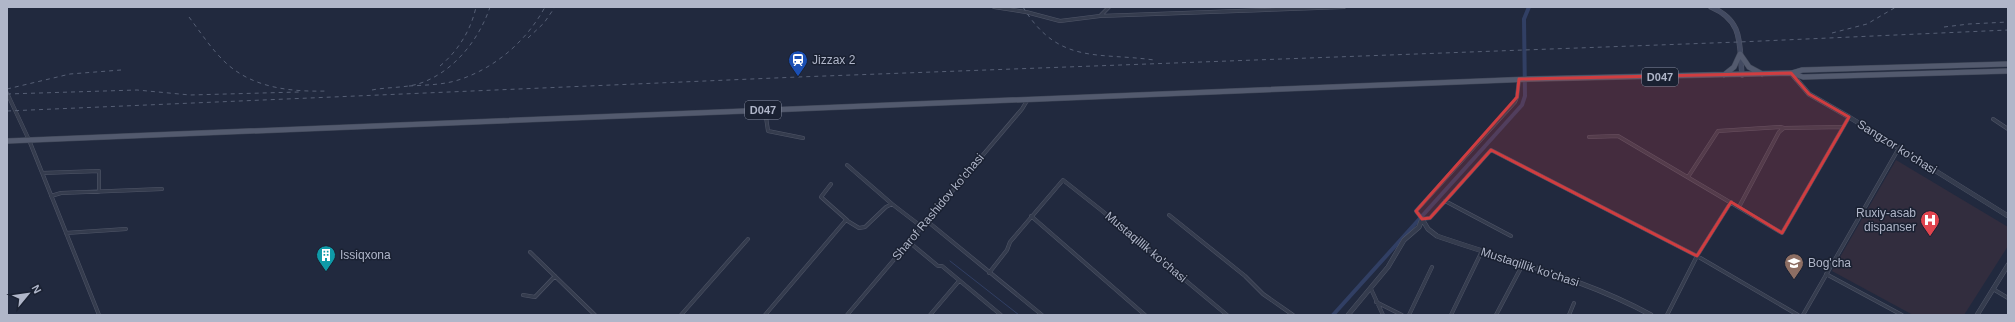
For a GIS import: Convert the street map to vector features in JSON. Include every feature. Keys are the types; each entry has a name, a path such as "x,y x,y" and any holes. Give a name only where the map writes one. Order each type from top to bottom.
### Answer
{"main road":[{"path":"1711,7 1725,14 1734,23 1738,32 1742,75"},
{"path":"1740,54 1749,67 1765,74"},
{"path":"1722,76 1734,68 1740,54"},
{"name":"D047","path":"7,141 456,121 765,110 1519,79 1722,76 1791,73 1802,70 2008,64"},
{"name":"D047","path":"1791,73 1803,77 2008,71"}],"street":[{"path":"994,7 1026,12 1060,21 1100,16 1344,7"},
{"path":"1100,16 1109,7"},
{"name":"Sangzor ko'chasi","path":"1791,73 1809,94 1849,117 2008,216"},
{"name":"Mustaqillik ko'chasi","path":"1519,79 1515,102 1416,211 1428,229 1437,236 1564,277 1619,299 1642,313 1651,315"},
{"path":"7,93 29,140 99,315"},
{"name":"Sharof Rashidov ko'chasi","path":"847,315 1022,109 1028,99"},
{"path":"765,110 768,131 802,138"},
{"path":"1589,137 1618,136 1782,232 1849,117"},
{"path":"1993,119 2008,129"},
{"path":"1688,177 1718,131 1780,127 1843,127"},
{"path":"1739,207 1779,132 1784,128"},
{"path":"1802,315 1899,148"},
{"path":"1348,315 1388,267 1404,240 1419,227 1422,219 1430,218 1491,150 1697,256 1796,314"},
{"path":"847,165 892,204 922,227"},
{"path":"42,173 99,171 99,192"},
{"name":"Mustaqillik ko'chasi","path":"1031,216 1063,180 1102,210 1227,315"},
{"path":"831,184 821,197 847,220 859,228 865,227 886,207 892,204"},
{"path":"51,196 61,193 162,189"},
{"path":"1446,201 1511,236"},
{"path":"1667,315 1697,256 1731,202"},
{"path":"1170,215 1245,276 1263,294 1293,315"},
{"path":"989,273 1007,250 1010,242 1031,216 1146,315"},
{"path":"766,315 847,220"},
{"path":"927,221 1042,315"},
{"path":"66,233 126,229"},
{"path":"681,315 748,239"},
{"path":"908,242 959,280 1001,315"},
{"path":"1451,315 1482,251"},
{"path":"530,252 596,315"},
{"path":"1496,315 1523,264"},
{"path":"1978,315 2008,265"},
{"path":"1409,315 1432,267"},
{"path":"1826,274 1902,315"},
{"path":"523,295 535,297 555,276"},
{"path":"930,315 959,280"},
{"path":"1371,289 1383,315"},
{"path":"1993,289 2008,298"},
{"path":"1376,302 1402,315"},
{"path":"1569,315 1574,303"},
{"path":"589,315 592,312"}],"highlighted area":[{"path":"1791,73 1809,94 1849,117 1782,233 1731,202 1697,256 1491,150 1430,218 1422,219 1416,211 1517,97 1519,79"}],"shaded area":[{"name":"Ruxiy-asab dispanser","path":"1896,160 2008,227 2008,246 1964,315 1913,315 1832,271"}],"waterway":[{"path":"1333,315 1522,105 1525,96 1524,19 1529,7"},
{"path":"950,261 1019,315"}],"railway":[{"path":"440,66 453,54 463,40 471,24 476,7"},
{"path":"372,90 418,84 431,79 442,72 453,64 472,43 490,7"},
{"path":"409,86 432,85 455,81 482,70 495,62 518,43 528,32 545,7"},
{"path":"528,38 544,23 555,7"},
{"path":"1023,7 1036,26 1050,39 1065,47 1097,55 1154,60"},
{"path":"1832,33 1867,24 1896,7"},
{"path":"189,17 221,58 248,78 273,87 300,91 327,91"},
{"path":"1944,27 2008,22"},
{"path":"7,111 798,77 1739,42 2008,30"},
{"path":"7,89 70,74 121,70"},
{"path":"7,94 137,90 190,95 299,92"}],"place":[{"name":"Jizzax 2","path":"798,77"},
{"name":"Ruxiy-asab dispanser","path":"1930,237"},
{"name":"Issiqxona","path":"326,272"},
{"name":"Bog'cha","path":"1794,280"}]}
